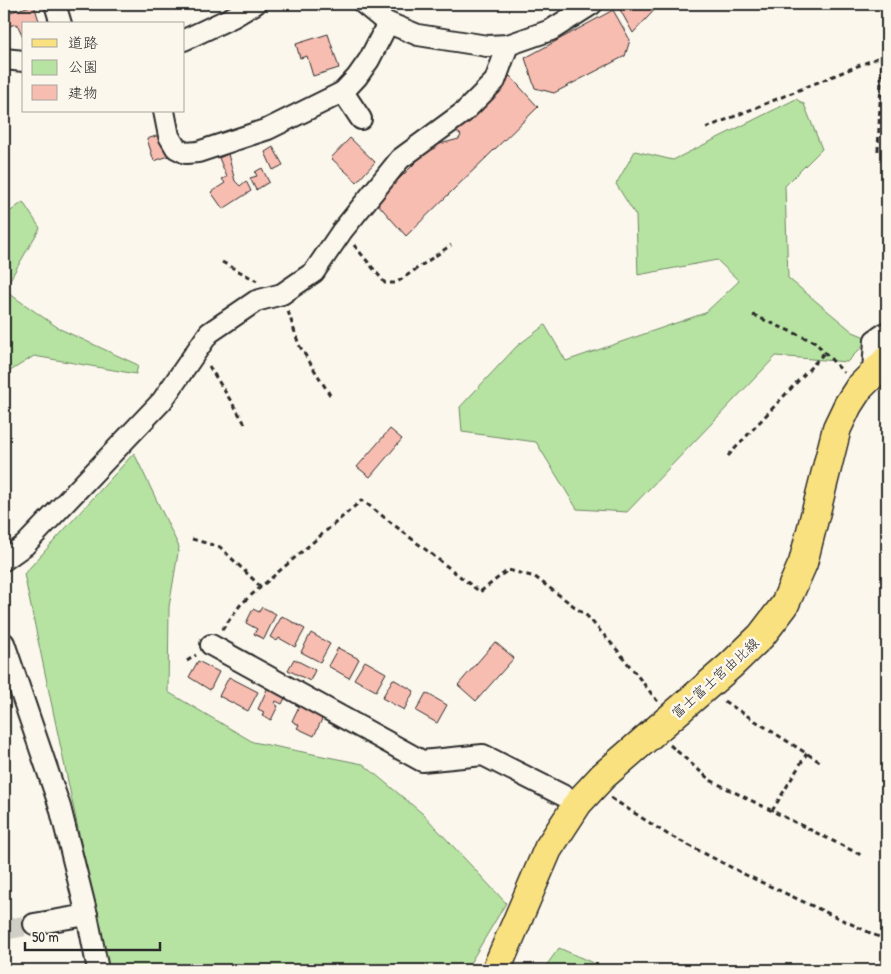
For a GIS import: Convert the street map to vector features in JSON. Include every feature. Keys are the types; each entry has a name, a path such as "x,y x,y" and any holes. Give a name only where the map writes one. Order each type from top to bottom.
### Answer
{"main road":[{"name":"富士富士宮由比線","path":"496,970 548,849 585,795 761,636 784,606 803,563 838,428 848,405 873,373"}],"street":[{"path":"55,4 60,22"},
{"path":"185,40 233,18 255,4"},
{"path":"364,4 388,23 418,35 488,46 508,45 551,30 592,4"},
{"path":"164,112 169,136 176,148 186,153 268,128 342,92 357,76 368,60 388,23"},
{"path":"4,560 25,545 162,401 208,333 256,301 282,294 314,272 342,232 400,159 464,112 495,80 508,45"},
{"path":"4,59 22,61"},
{"path":"342,92 361,118"},
{"path":"873,373 875,340 887,332"},
{"path":"4,643 60,807 87,915 98,970"},
{"path":"211,645 422,761 482,755 585,795"},
{"path":"34,924 87,915"}],"path":[{"path":"706,128 887,54"},
{"path":"878,151 882,56"},
{"path":"342,232 386,283 396,284 451,245"},
{"path":"222,262 282,294 299,345 330,395"},
{"path":"754,315 814,342 824,352 873,373"},
{"path":"197,348 247,427"},
{"path":"728,456 824,352"},
{"path":"187,661 211,645 241,604 362,500 480,592 508,570 535,577 587,616 618,651 663,725 710,780 861,855"},
{"path":"192,539 220,546 261,587"},
{"path":"704,688 820,762"},
{"path":"772,811 807,753"},
{"path":"585,795 879,937"}],"green space":[{"path":"796,99 804,104 822,149 785,186 788,278 853,332 870,339 847,362 776,356 627,512 577,509 536,442 462,432 460,407 517,346 545,325 566,361 705,313 739,281 717,260 638,275 636,216 616,184 635,151 673,160"},
{"path":"23,202 40,228 4,290 4,216"},
{"path":"4,290 60,329 138,365 136,374 34,356 4,375"},
{"path":"134,453 179,547 169,607 168,692 253,742 363,764 423,814 506,903 466,970 108,970 24,574"},
{"path":"559,948 609,970 543,970"}],"building":[{"path":"622,4 660,4 633,33 618,6"},
{"path":"34,5 39,22 22,22 22,35 17,24 4,27 4,14"},
{"path":"613,10 630,40 625,56 554,93 535,88 525,58"},
{"path":"328,34 339,68 313,76 307,56 300,58 296,44"},
{"path":"510,76 538,107 406,236 376,202 432,146 459,139 461,135 455,130"},
{"path":"162,134 169,156 154,161 147,139"},
{"path":"350,138 375,162 357,182 331,158"},
{"path":"273,147 283,165 273,170 265,152"},
{"path":"228,154 235,181 240,186 246,181 251,191 223,209 211,192 225,183 222,179 227,177 219,158"},
{"path":"262,168 269,182 256,190 250,178 257,176 255,172"},
{"path":"390,429 402,439 370,477 357,467"},
{"path":"262,607 276,614 264,639 254,634 257,629 246,623 253,609 259,612"},
{"path":"282,616 305,629 295,647 279,638 277,641 270,637"},
{"path":"311,633 330,644 320,662 301,652"},
{"path":"495,642 514,658 476,701 458,685"},
{"path":"338,648 359,659 349,678 328,666"},
{"path":"294,659 315,670 310,681 288,670"},
{"path":"198,661 219,672 210,690 189,677"},
{"path":"365,661 386,673 376,691 354,679"},
{"path":"229,677 258,692 248,711 219,696"},
{"path":"393,679 414,691 404,710 382,698"},
{"path":"269,685 287,694 282,704 276,701 275,704 278,706 271,720 262,716 264,712 258,709"},
{"path":"426,693 447,705 437,723 416,711"},
{"path":"301,702 323,717 314,736 297,728 299,725 292,721"}],"tunnel":[{"path":"4,930 34,924"}]}
